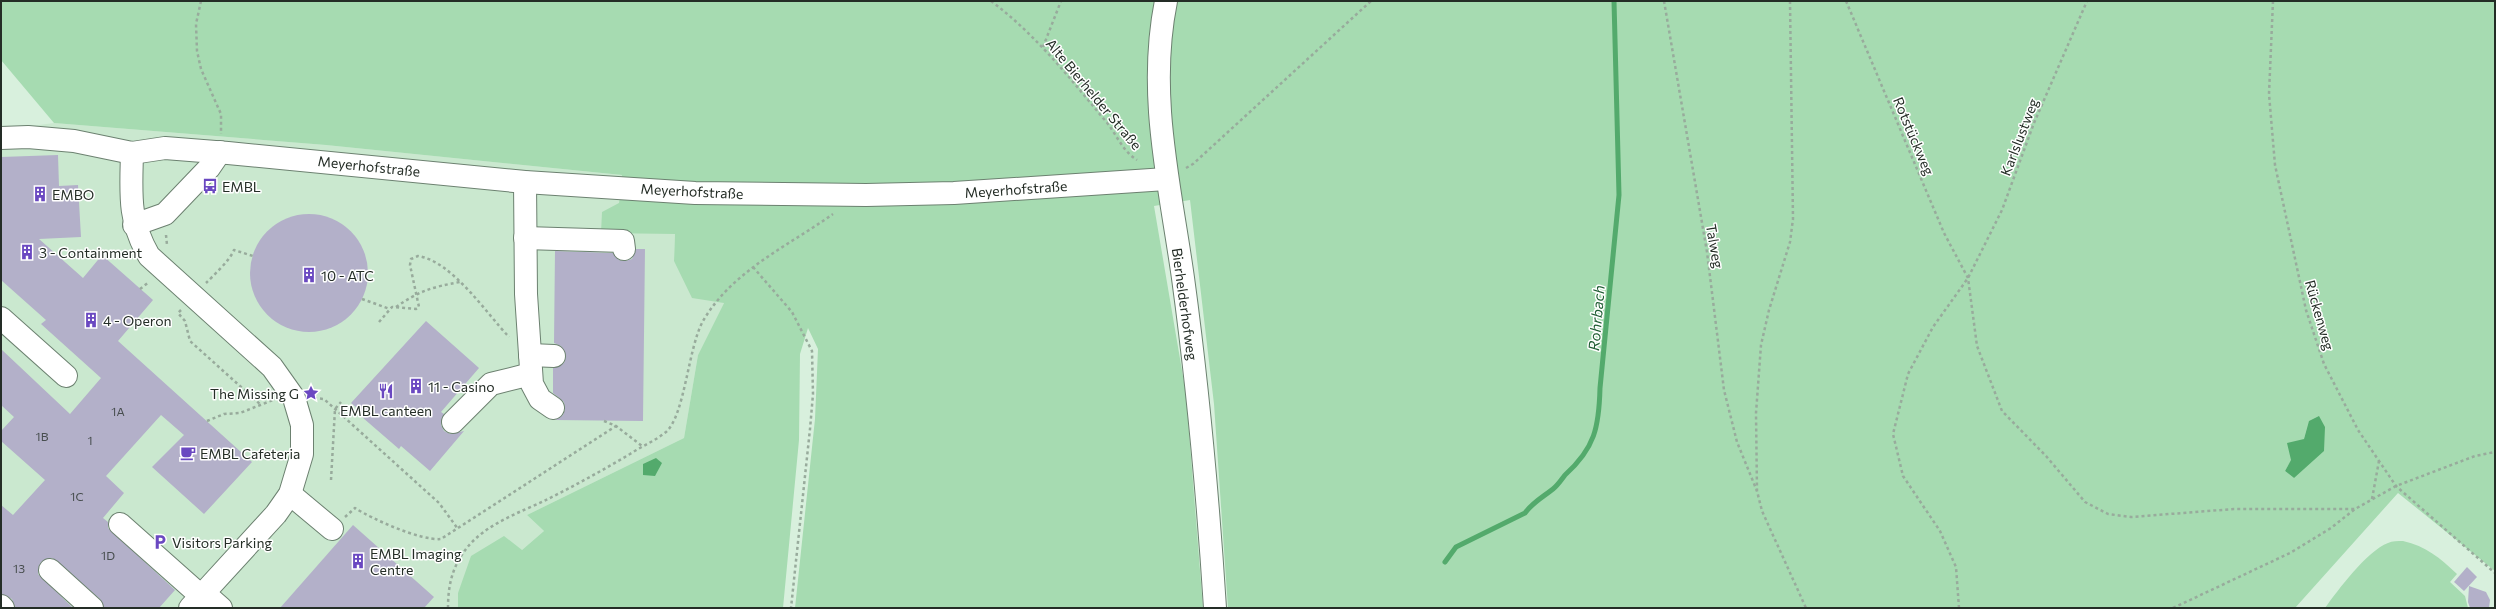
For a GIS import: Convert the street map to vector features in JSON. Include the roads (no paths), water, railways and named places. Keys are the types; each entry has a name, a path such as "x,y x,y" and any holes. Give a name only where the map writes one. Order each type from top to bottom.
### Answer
{"street":[{"name":"Bierhelderhofweg","path":"1166,1 1157,79 1166,179 1182,276 1195,378 1215,608"},
{"name":"Meyerhofstraße","path":"1,138 28,137 74,141 132,153 221,142 525,182 695,193 847,195 954,193 1166,179"},
{"path":"134,225 164,214 208,168 221,142"},
{"path":"132,153 131,195 134,225 148,256 272,367 294,398 303,438 300,469 290,494 276,514 198,599"},
{"path":"525,182 525,238 530,358 536,393 540,399 553,408"},
{"path":"525,238 575,243 623,240 624,249"},
{"path":"1,318 66,376"},
{"path":"453,422 491,384 530,358 554,356"},
{"path":"290,494 332,529"},
{"path":"120,524 198,599 221,608"},
{"path":"50,570 92,608"}],"waterway":[{"name":"Rohrbach","path":"1445,562 1456,547 1525,513 1555,487 1583,456 1593,436 1598,414 1619,195 1614,1"}],"place":[{"name":"EMBL","path":"210,186"},
{"name":"EMBO","path":"40,194"},
{"name":"3 - Containment","path":"27,252"},
{"name":"10 - ATC","path":"309,275"},
{"name":"4 - Operon","path":"91,320"},
{"name":"11 - Casino","path":"416,386"},
{"name":"EMBL canteen","path":"386,391"},
{"name":"The Missing G","path":"311,393"},
{"name":"EMBL Cafeteria","path":"188,453"},
{"name":"Visitors Parking","path":"160,542"},
{"name":"EMBL Imaging Centre","path":"358,561"}]}
